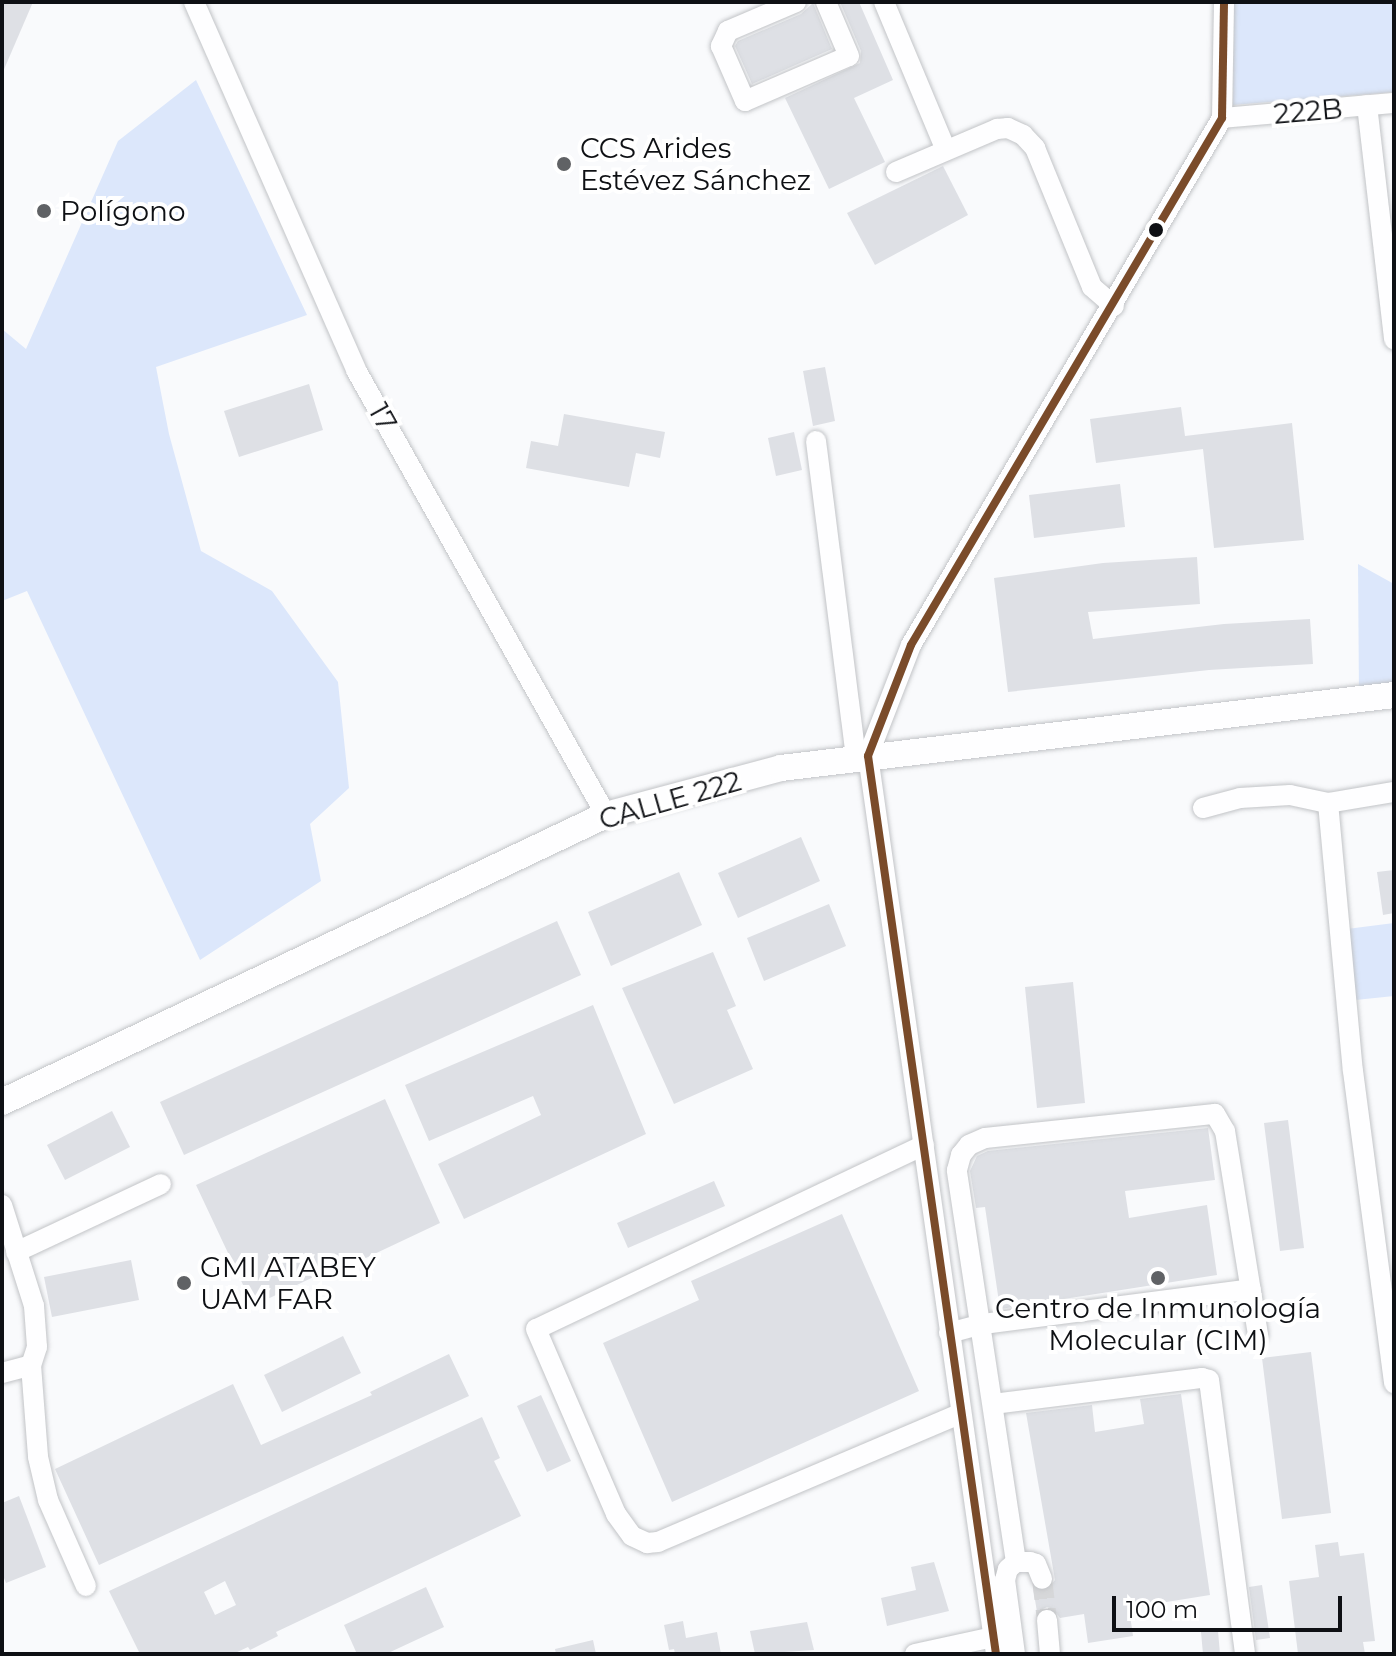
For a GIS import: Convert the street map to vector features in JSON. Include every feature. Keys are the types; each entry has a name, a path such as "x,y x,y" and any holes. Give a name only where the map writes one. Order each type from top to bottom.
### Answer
{"main road":[{"name":"CALLE 222","path":"2,1102 606,815 781,768 1394,695"}],"street":[{"name":"17","path":"194,2 356,370 606,815"},
{"path":"796,2 764,8 728,31 721,46 745,101 849,56 826,2"},
{"path":"884,2 946,150"},
{"path":"862,757 911,645 1114,306 1222,118 1224,2"},
{"name":"222B","path":"1222,118 1394,103"},
{"path":"1367,105 1394,339"},
{"path":"896,172 997,129 1008,128 1023,135 1035,148 1092,287 1114,306"},
{"path":"816,441 862,757 924,1145 959,1414 994,1646 915,1654"},
{"path":"1203,808 1240,798 1290,795 1315,797 1328,803 1394,792"},
{"path":"1328,803 1353,1071 1394,1383"},
{"path":"1016,1562 983,1324 957,1170 961,1155 969,1145 985,1138 1215,1114 1225,1131 1258,1334"},
{"path":"924,1145 536,1329 616,1514 632,1536 647,1543 658,1542 959,1414"},
{"path":"16,1252 161,1184"},
{"path":"2,1205 34,1306 37,1347 31,1365 38,1457 48,1500 86,1586"},
{"path":"949,1333 983,1324 1251,1289"},
{"path":"2,1373 31,1365"},
{"path":"993,1404 1202,1378 1209,1380 1245,1654"},
{"path":"1015,1654 1005,1580 1008,1569 1016,1562 1036,1564 1042,1579"},
{"path":"1047,1620 1050,1654"}],"shaded area":[{"path":"1234,2 1394,2 1394,92 1233,105"},
{"path":"196,80 307,315 156,367 169,434 201,551 272,591 338,682 349,788 310,824 321,881 200,960 27,591 2,601 2,329 26,349 118,141"},
{"path":"1358,564 1394,584 1394,695 1359,699"},
{"path":"1394,923 1394,996 1346,1001 1339,930"}],"building":[{"path":"2,2 33,2 2,74"},
{"path":"840,2 859,2 893,80 854,98 885,162 829,189 785,98 860,63 861,51"},
{"path":"813,3 832,49 752,84 735,46 738,41 801,14"},
{"path":"943,166 968,215 875,265 847,213"},
{"path":"825,367 835,421 813,426 803,371"},
{"path":"309,384 323,430 239,457 224,411"},
{"path":"1181,407 1185,436 1292,423 1304,540 1214,548 1203,449 1096,463 1090,419"},
{"path":"564,414 665,432 660,458 636,453 629,487 526,468 531,441 558,446"},
{"path":"794,432 802,470 776,476 768,438"},
{"path":"1120,484 1125,527 1034,538 1029,495"},
{"path":"1197,557 1200,604 1088,612 1093,639 1224,624 1310,619 1313,664 1209,670 1008,692 994,578 1103,563"},
{"path":"801,837 820,881 738,918 718,873"},
{"path":"1394,870 1394,913 1383,915 1377,872"},
{"path":"679,872 702,925 611,966 588,912"},
{"path":"829,904 846,946 764,981 747,938"},
{"path":"557,921 581,975 184,1155 160,1102"},
{"path":"713,952 736,1006 727,1010 753,1069 674,1104 622,988"},
{"path":"1073,982 1085,1103 1037,1108 1025,987"},
{"path":"593,1005 646,1134 464,1219 438,1164 541,1115 533,1096 429,1141 405,1085"},
{"path":"385,1099 440,1223 351,1265 349,1260 253,1306 196,1185"},
{"path":"112,1111 130,1147 65,1180 47,1145"},
{"path":"1288,1120 1304,1248 1280,1251 1264,1123"},
{"path":"1208,1128 1215,1180 1125,1191 1129,1218 1207,1205 1217,1275 1000,1309 985,1207 976,1208 970,1171 977,1156 988,1151"},
{"path":"714,1181 725,1206 628,1248 617,1223"},
{"path":"842,1214 919,1391 672,1502 603,1343 699,1300 691,1281"},
{"path":"131,1260 139,1300 52,1317 44,1277"},
{"path":"343,1336 361,1373 282,1412 264,1375"},
{"path":"1311,1352 1331,1513 1282,1519 1262,1358"},
{"path":"449,1354 469,1396 99,1565 55,1469 233,1384 261,1445 372,1395 370,1392"},
{"name":"Centro de Inmunología Molecular (CIM)","path":"1181,1394 1210,1595 1129,1608 1133,1636 1088,1643 1084,1614 1060,1618 1047,1607 1037,1612 1033,1588 1046,1591 1055,1580 1026,1413 1092,1405 1095,1432 1144,1424 1140,1399"},
{"path":"541,1395 571,1461 547,1472 517,1406"},
{"path":"482,1417 500,1458 494,1461 521,1516 276,1632 278,1636 250,1650 248,1647 233,1654 140,1654 109,1591","holes":["225,1581 236,1605 215,1615 204,1592"]},
{"path":"19,1496 46,1567 6,1583 2,1573 2,1503"},
{"path":"1338,1542 1340,1556 1364,1553 1375,1641 1363,1642 1365,1654 1298,1654 1289,1581 1319,1577 1315,1545"},
{"path":"934,1562 949,1611 887,1626 881,1598 916,1590 911,1567"},
{"path":"1262,1585 1270,1638 1256,1640 1249,1587"},
{"path":"426,1587 444,1627 386,1654 357,1654 344,1625"},
{"path":"683,1621 686,1638 717,1632 721,1654 675,1654 674,1649 669,1650 664,1625"},
{"path":"807,1622 814,1650 755,1654 750,1631"},
{"path":"1218,1631 1220,1654 1203,1654 1201,1632"},
{"path":"593,1640 596,1654 556,1654 555,1649"}],"tunnel":[{"path":"1042,1579 1047,1620"}],"transit line":[{"path":"996,1654 868,756 911,645 1222,118 1224,2"}],"place":[{"name":"CCS Arides Estévez Sánchez","path":"564,164"},
{"name":"Polígono","path":"44,211"},
{"name":"Centro de Inmunología Molecular (CIM)","path":"1158,1278"},
{"name":"GMI ATABEY UAM FAR","path":"184,1283"}]}
